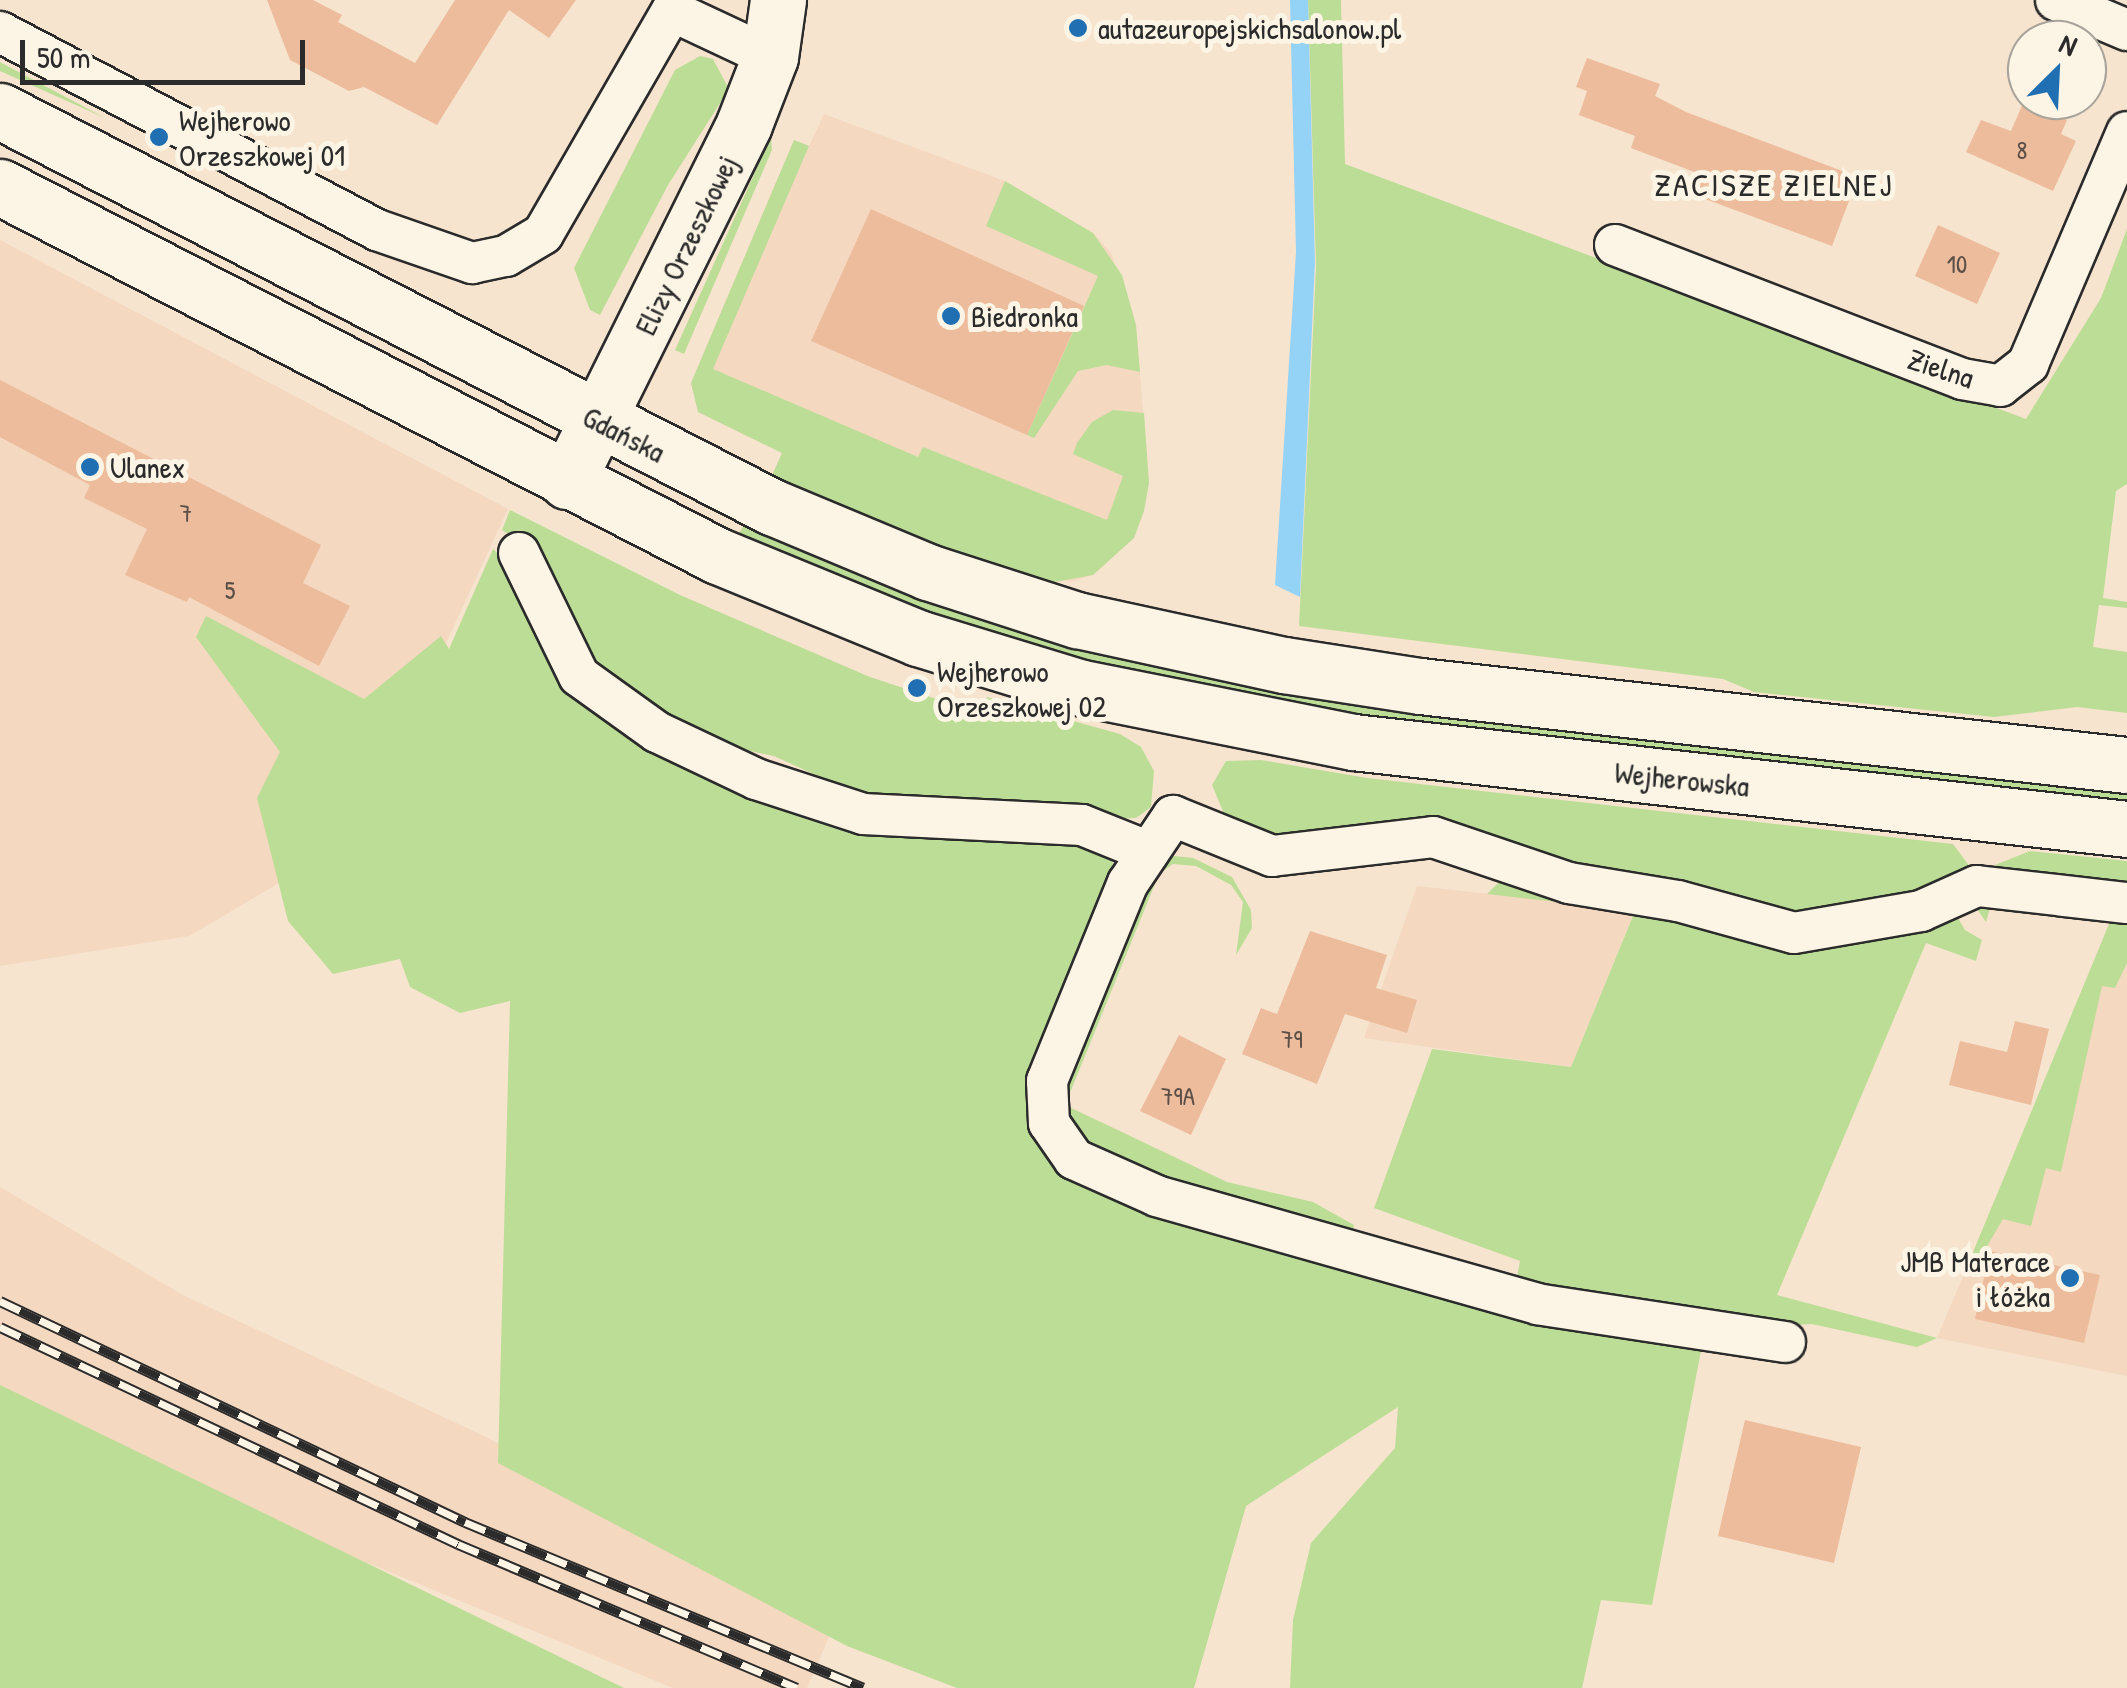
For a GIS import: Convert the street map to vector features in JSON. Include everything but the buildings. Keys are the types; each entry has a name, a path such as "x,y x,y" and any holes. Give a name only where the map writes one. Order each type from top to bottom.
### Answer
{"main road":[{"name":"Elizy Orzeszkowej","path":"566,481 770,57 778,0"},
{"name":"Gdańska","path":"0,110 598,421 772,507 928,572 1077,620 1284,665"},
{"path":"0,187 566,481"},
{"name":"Wejherowska","path":"566,481 807,596 918,638 1078,688 1238,724 1354,742 2127,829"},
{"name":"Wejherowska","path":"1284,665 2127,765"}],"street":[{"path":"2056,0 2127,30"},
{"path":"0,32 377,230 472,263 506,256 542,234 672,11 770,57"},
{"name":"Zielna","path":"1615,244 1962,378 2000,386 2028,364 2127,132"},
{"path":"520,553 578,676 657,732 723,764 863,814 1082,825 1149,852"},
{"path":"1785,1342 1538,1304 1157,1196 1074,1159 1049,1124 1047,1081 1128,883 1174,816 1272,856 1433,837 1568,883 1678,901 1794,933 1921,911 1977,886 2127,903"}],"shaded area":[{"path":"824,114 1005,181 1093,233 1111,253 1136,325 1149,483 1134,538 1093,575 1070,582 770,480 782,453 698,412 691,383 794,140 809,146"},
{"path":"0,240 508,509 356,838 189,936 0,966"},
{"path":"1417,886 1635,910 1571,1067 1364,1038"},
{"path":"2127,913 2127,1376 1937,1338 2096,960"},
{"path":"0,1187 183,1295 482,1435 836,1621 807,1688 673,1688 365,1562 0,1395"}],"green space":[{"path":"1308,0 1341,0 1345,164 2026,419 2101,298 2127,229 2127,484 2116,491 2103,598 2127,602 2127,608 2099,605 2093,647 2127,652 2127,713 2077,707 1994,717 1754,692 1723,679 1299,626 1316,267"},
{"path":"700,56 713,59 729,89 668,185 600,315 590,310 574,268 675,70"},
{"path":"0,62 105,118 0,71"},
{"path":"771,137 772,150 684,354 675,350"},
{"path":"794,140 809,146 713,369 918,457 923,447 1107,520 1123,476 1073,454 1092,422 1113,410 1144,413 1149,483 1144,511 1134,538 1093,575 1044,584 1013,577 770,480 782,453 698,412 691,383"},
{"path":"1005,181 1093,233 1122,275 1136,325 1140,372 1107,365 1078,371 1034,438 1027,435 1098,276 986,226"},
{"path":"510,510 680,595 870,677 976,712 987,697 1120,734 1141,747 1154,771 1151,807 1136,818 1105,819 875,802 774,756 707,742 606,686 531,550 502,530"},
{"path":"747,520 893,583 2127,789 2127,804 1521,740 1216,696 972,632 735,540"},
{"path":"493,549 523,574 555,669 799,814 1086,836 1113,856 1112,888 1056,1039 1071,1164 1515,1316 1701,1351 1652,1605 1601,1600 1582,1688 1290,1688 1293,1620 1311,1543 1395,1448 1398,1407 1246,1506 1194,1688 957,1688 847,1646 498,1463 510,1001 460,1013 410,987 400,959 333,974 288,921 257,798 280,752 196,637 206,616 364,699 441,636 449,649"},
{"path":"1261,760 1367,778 1953,844 1973,871 1961,890 1784,926 1491,851 1280,845 1227,821 1212,785 1226,761"},
{"path":"2030,851 2127,861 2127,893 1992,881 1995,865"},
{"path":"1165,855 1193,858 1232,877 1251,910 1252,928 1236,955 1243,902 1231,885 1196,866 1173,864 1159,874 1065,1105 1227,1182 1313,1202 1354,1225 1353,1234 1328,1234 1178,1195 1100,1163 1067,1136 1056,1104 1063,1070 1104,982 1109,948 1135,887"},
{"path":"1504,877 1722,924 1954,911 1965,930 1982,940 1976,961 1926,943 1777,1295 1937,1338 1917,1347 1812,1324 1761,1327 1516,1283 1520,1261 1374,1208 1432,1049 1571,1067 1635,911 1487,894"},
{"path":"2004,893 2127,907 2127,963 2115,988 2102,986 2061,1172 2046,1168 2031,1226 2003,1219 1972,1272 1966,1269 2114,912 1993,898 1986,922 1977,909 1982,898"},
{"path":"0,1385 624,1688 0,1688"}],"water":[{"path":"1290,0 1308,0 1315,262 1300,597 1275,585 1296,252"}],"railway":[{"path":"0,1301 465,1522 863,1688"},
{"path":"0,1327 458,1544 797,1688"}],"place":[{"name":"autazeuropejskichsalonow.pl","path":"1078,28"},
{"name":"Wejherowo Orzeszkowej 01","path":"159,137"},
{"name":"Biedronka","path":"951,316"},
{"name":"Ulanex","path":"90,467"},
{"name":"Wejherowo Orzeszkowej 02","path":"917,688"},
{"name":"JMB Materace i łóżka","path":"2070,1278"}],"district":[{"name":"ZACISZE ZIELNEJ","path":"1774,185"}]}
